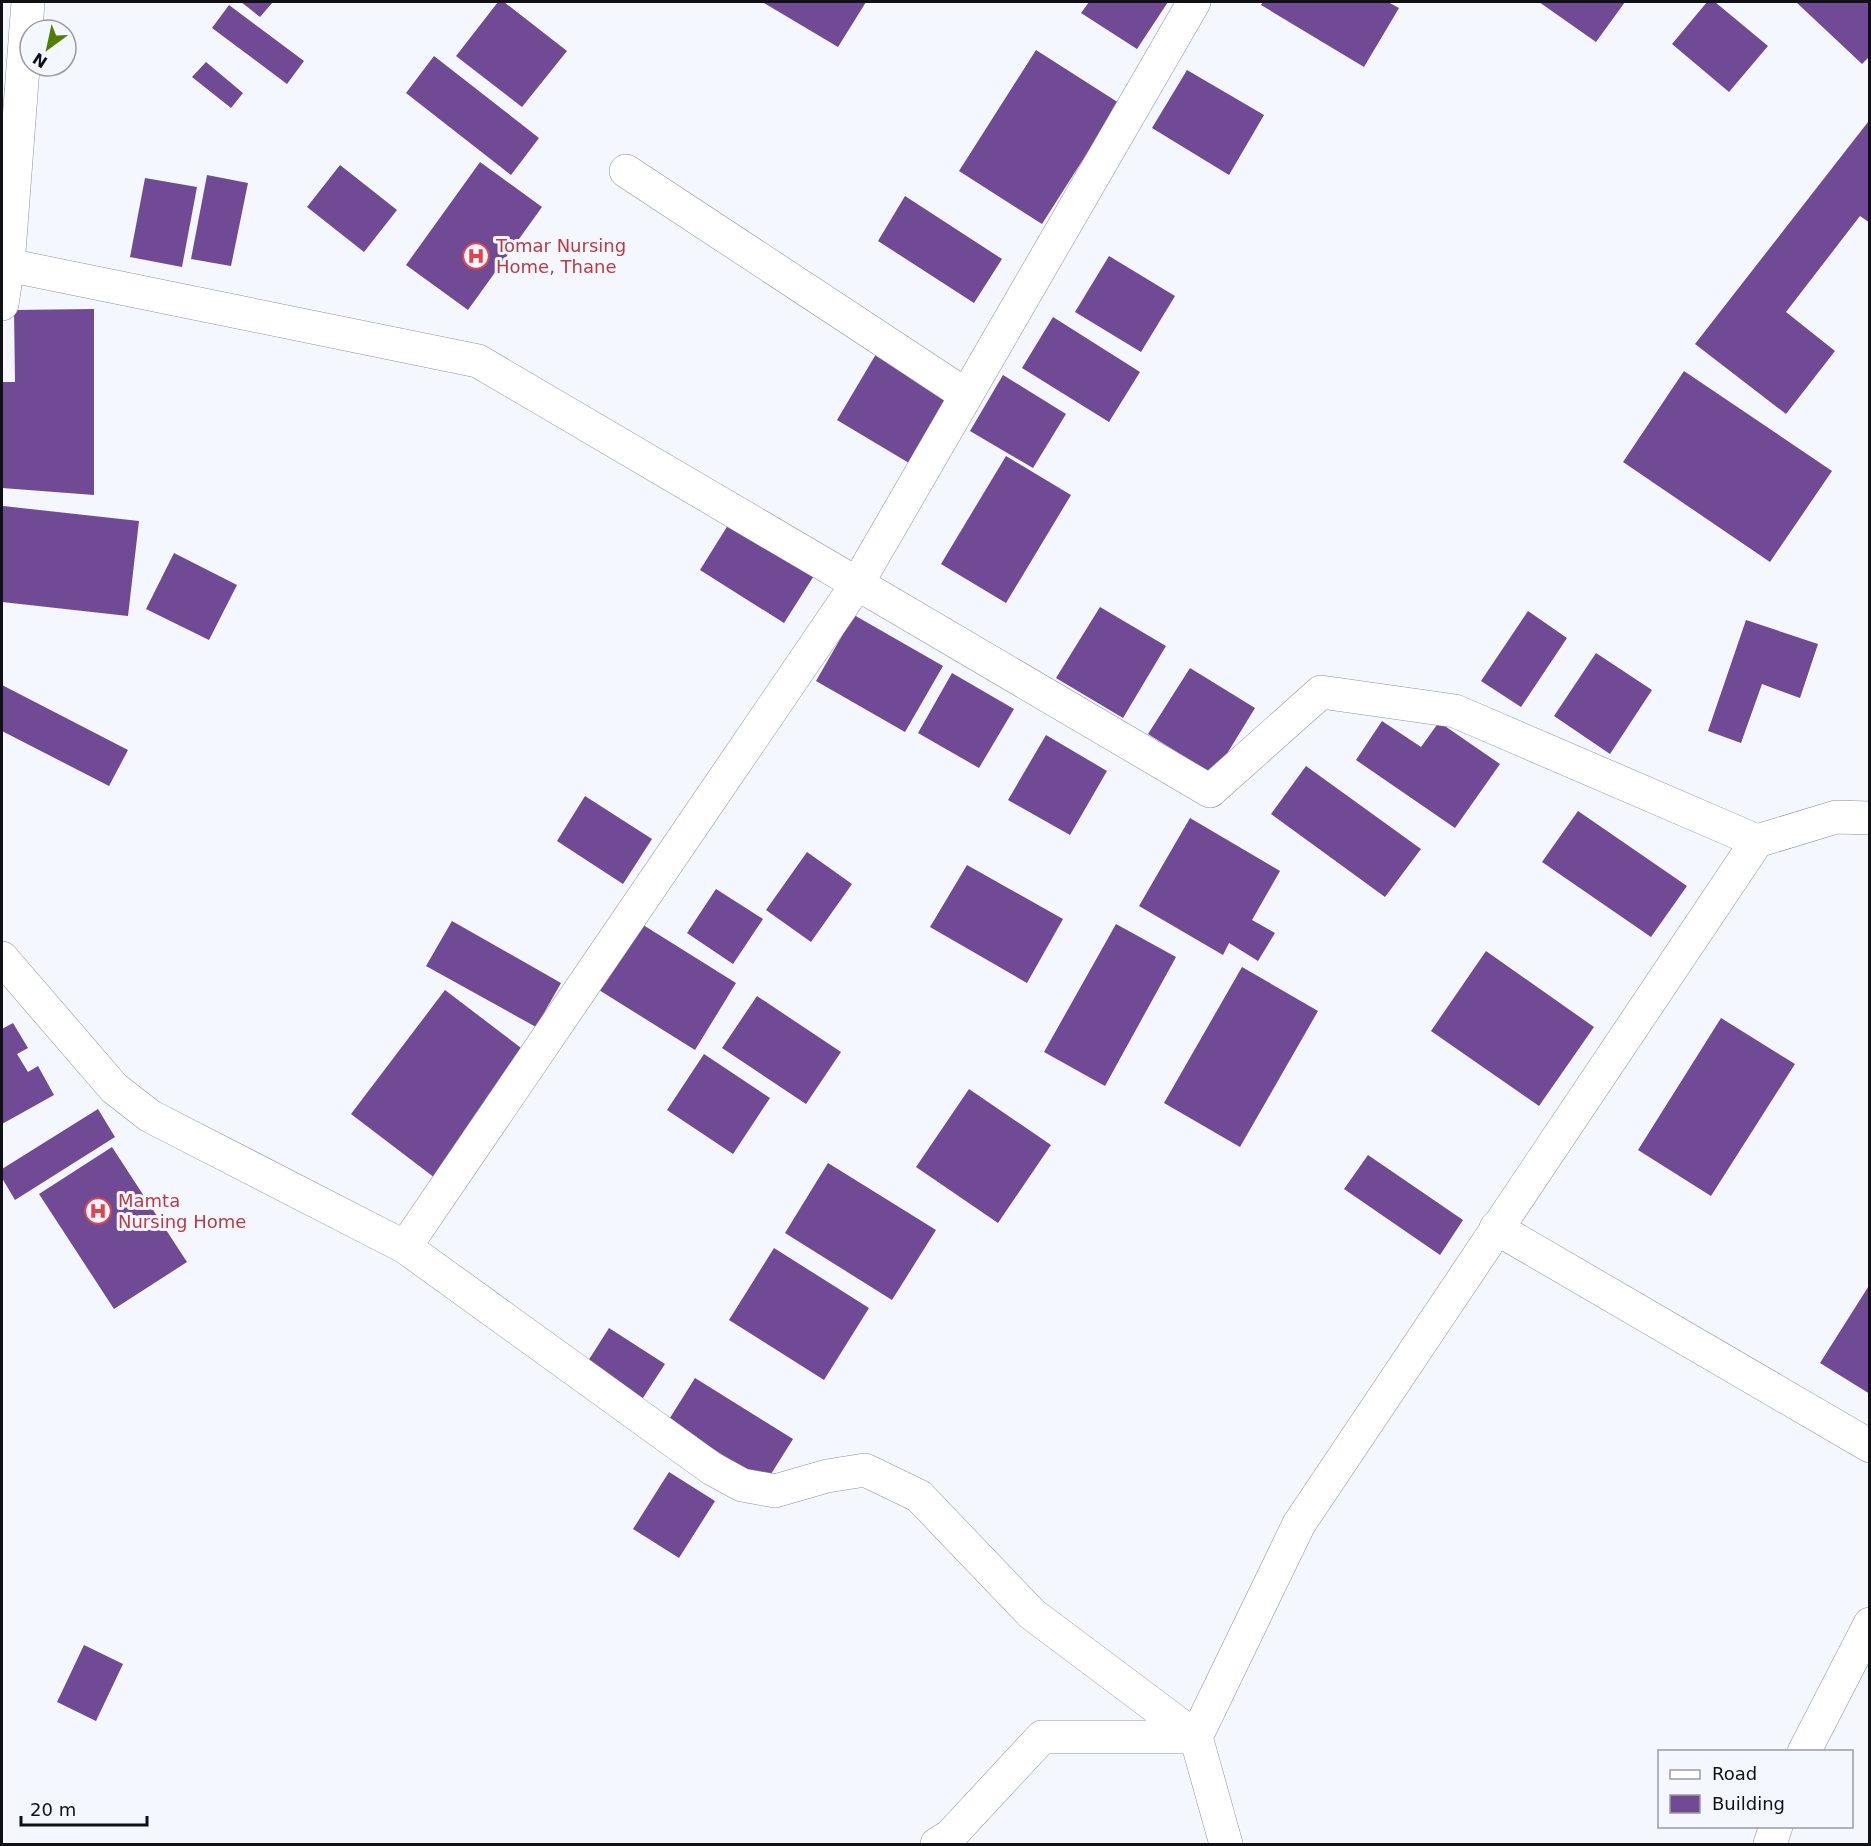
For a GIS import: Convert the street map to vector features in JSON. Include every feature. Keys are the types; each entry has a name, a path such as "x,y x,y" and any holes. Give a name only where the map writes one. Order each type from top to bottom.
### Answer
{"street":[{"path":"2,304 8,265 28,2"},
{"path":"405,1247 857,584 1194,2"},
{"path":"626,171 966,395"},
{"path":"8,265 478,361 1210,791 1321,692 1455,711 1757,841"},
{"path":"1196,1737 1299,1524 1757,841 1836,817 1869,818"},
{"path":"2,958 114,1088 150,1116 405,1247 711,1468 742,1485 775,1491 827,1476 865,1470 919,1496 1032,1614 1196,1737 1226,1845"},
{"path":"1496,1228 1869,1446"},
{"path":"1805,1750 1869,1624"},
{"path":"937,1845 950,1836 1042,1737 1196,1737"},
{"path":"1770,1845 1776,1828"}],"building":[{"path":"241,2 273,2 260,17"},
{"path":"498,2 504,2 567,51 522,107 456,56"},
{"path":"765,2 866,2 838,47"},
{"path":"1089,2 1168,2 1137,49 1081,13"},
{"path":"1263,2 1388,2 1399,8 1364,67 1261,5"},
{"path":"1539,2 1625,2 1596,42"},
{"path":"1707,2 1715,2 1768,46 1729,92 1672,44"},
{"path":"1796,2 1870,2 1870,56 1862,64"},
{"path":"229,5 304,61 287,84 212,28"},
{"path":"1036,50 1119,103 1042,224 959,171"},
{"path":"434,56 539,138 511,175 406,93"},
{"path":"206,62 243,93 231,108 192,77"},
{"path":"1187,70 1264,115 1229,175 1152,128"},
{"path":"1868,122 1870,223 1860,216 1786,312 1835,351 1786,414 1695,344"},
{"path":"480,162 542,207 468,310 406,265"},
{"path":"340,165 397,210 364,252 307,207"},
{"path":"207,175 248,183 231,266 191,259"},
{"path":"145,178 197,187 182,267 130,257"},
{"path":"905,196 1002,259 974,303 878,241"},
{"path":"1109,256 1175,296 1141,352 1075,312"},
{"path":"94,309 94,495 2,488 2,382 15,382 14,310"},
{"path":"1053,317 1140,372 1109,422 1022,368"},
{"path":"879,349 962,399 919,469 837,420"},
{"path":"1684,371 1832,471 1770,562 1623,462"},
{"path":"1003,375 1066,414 1033,468 970,431"},
{"path":"1006,456 1071,495 1006,603 941,564"},
{"path":"3,506 139,521 128,616 2,602"},
{"path":"733,517 817,571 784,623 700,570"},
{"path":"174,553 237,585 209,640 146,609"},
{"path":"1100,607 1166,646 1123,718 1056,678"},
{"path":"1528,611 1567,638 1521,707 1481,681"},
{"path":"854,615 943,666 905,732 816,681"},
{"path":"1746,620 1818,644 1800,698 1762,684 1741,743 1708,731"},
{"path":"1596,653 1652,690 1610,754 1554,716"},
{"path":"1190,668 1255,708 1214,775 1148,734"},
{"path":"952,673 1014,709 979,768 918,733"},
{"path":"2,685 128,750 109,786 2,731"},
{"path":"1382,721 1421,747 1439,722 1500,764 1455,828 1356,760"},
{"path":"1046,735 1107,771 1070,835 1008,800"},
{"path":"1306,766 1421,849 1385,897 1271,814"},
{"path":"585,796 652,839 623,884 557,841"},
{"path":"1578,811 1687,886 1651,937 1542,862"},
{"path":"1190,818 1280,871 1252,920 1275,933 1258,961 1229,943 1223,955 1139,906"},
{"path":"807,852 852,884 811,942 766,910"},
{"path":"967,865 1063,919 1027,983 930,927"},
{"path":"716,889 763,919 733,964 687,933"},
{"path":"452,921 561,983 536,1027 426,966"},
{"path":"640,923 736,983 695,1050 599,990"},
{"path":"1116,924 1176,957 1105,1086 1044,1052"},
{"path":"1486,951 1594,1027 1539,1106 1431,1031"},
{"path":"1242,967 1318,1011 1240,1147 1164,1103"},
{"path":"445,990 529,1054 435,1178 351,1114"},
{"path":"757,996 841,1052 806,1104 722,1048"},
{"path":"1721,1018 1795,1064 1711,1196 1638,1150"},
{"path":"13,1023 28,1048 17,1054 28,1072 38,1066 54,1095 2,1124 2,1029"},
{"path":"704,1054 770,1098 733,1154 667,1110"},
{"path":"969,1089 1051,1145 998,1223 916,1167"},
{"path":"98,1109 115,1137 15,1200 2,1178 2,1169"},
{"path":"112,1147 187,1262 114,1309 39,1194"},
{"path":"1368,1155 1463,1220 1440,1255 1344,1189"},
{"path":"828,1163 936,1230 892,1300 785,1233"},
{"path":"774,1248 869,1308 824,1380 729,1320"},
{"path":"1870,1284 1870,1394 1820,1363"},
{"path":"609,1328 665,1364 639,1404 583,1369"},
{"path":"695,1378 793,1439 766,1482 668,1421"},
{"path":"669,1472 715,1501 679,1558 633,1529"},
{"path":"84,1645 123,1664 96,1721 57,1702"}],"place":[{"name":"Tomar Nursing Home, Thane","path":"476,256"},
{"name":"Mamta Nursing Home","path":"98,1211"}]}
